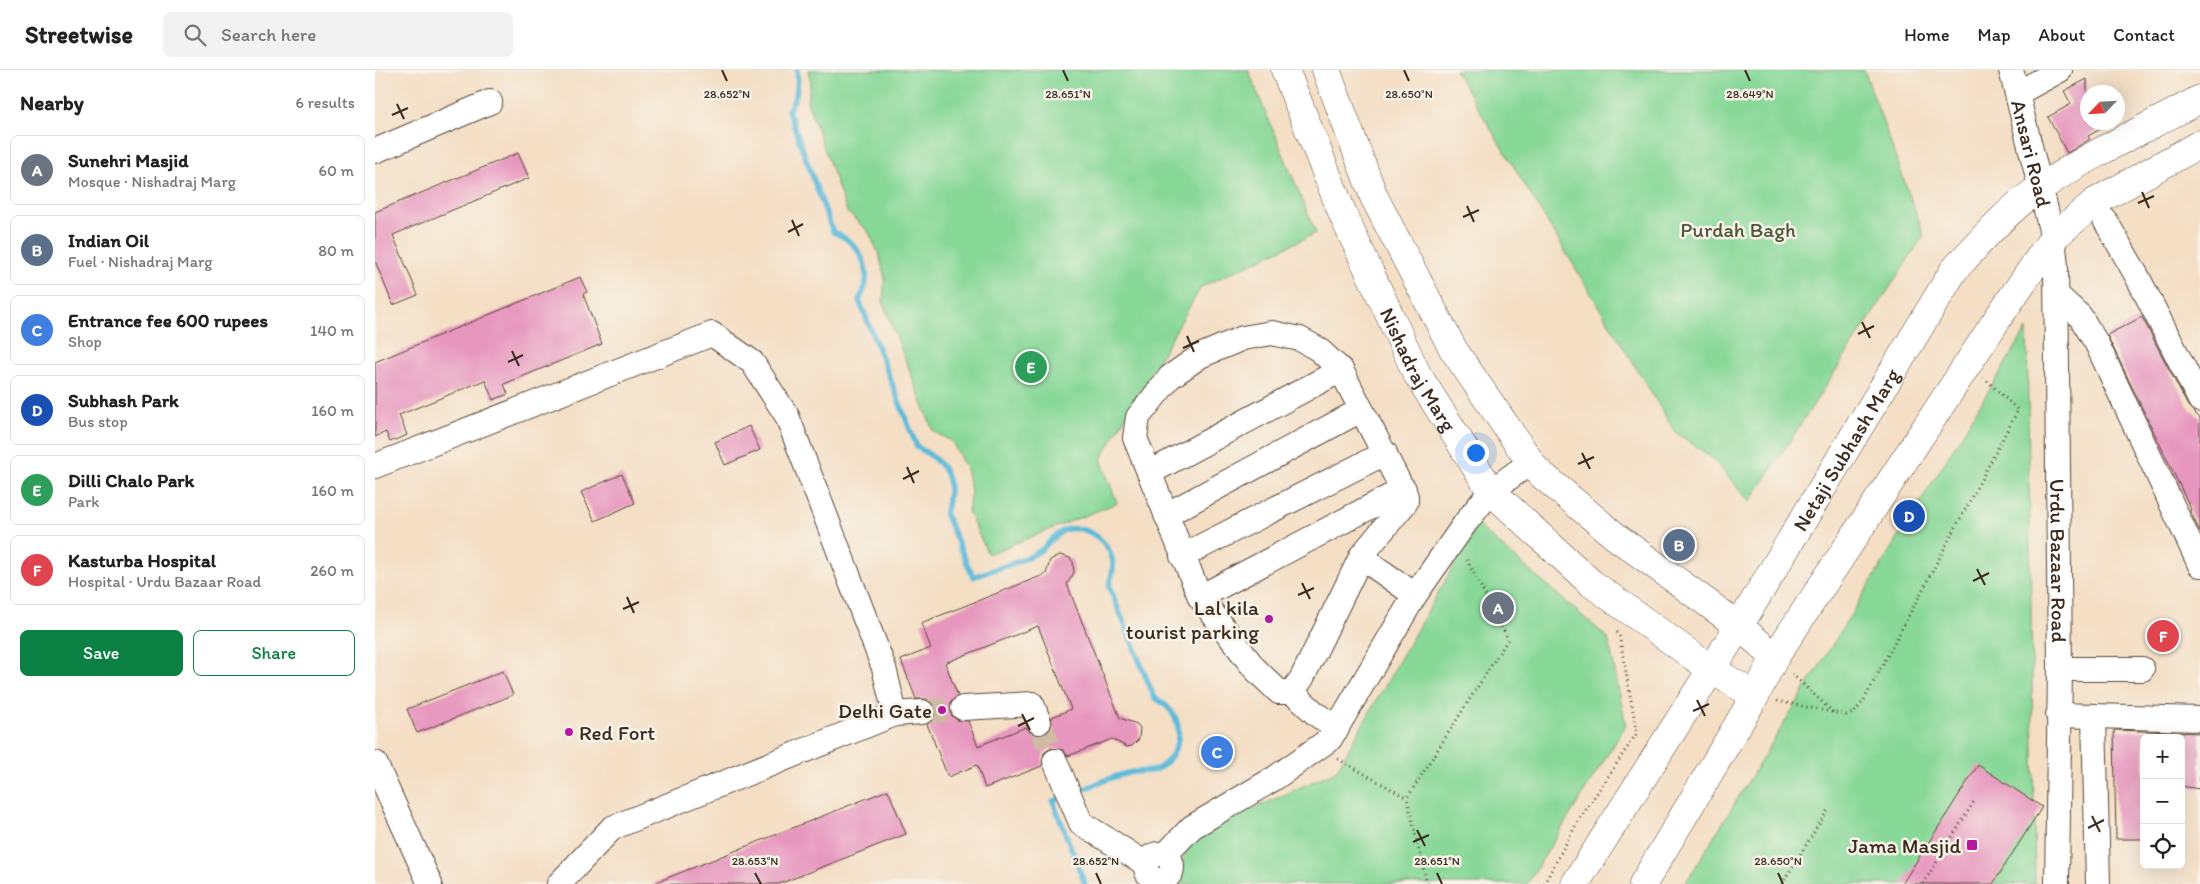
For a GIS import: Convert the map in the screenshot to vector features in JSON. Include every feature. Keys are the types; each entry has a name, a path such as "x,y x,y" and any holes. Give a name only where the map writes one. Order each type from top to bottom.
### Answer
{"main road":[{"name":"Nishadraj Marg","path":"1285,70 1344,217 1417,374 1491,491 1591,583 1711,669 1755,696"},
{"name":"Nishadraj Marg","path":"1326,70 1374,197 1453,349 1537,470 1615,536 1739,626 1775,657"},
{"name":"Netaji Subhash Marg","path":"1575,884 1739,626 1955,270 1994,226 2039,189 2079,164 2200,99"},
{"path":"1643,884 1755,696 1775,657 2053,238 2095,202 2200,144"}],"street":[{"name":"Ansari Road","path":"2011,70 2018,93 2039,189 2053,238"},
{"path":"2018,93 2060,70"},
{"path":"375,151 490,102"},
{"path":"2105,220 2137,276 2200,400"},
{"name":"Urdu Bazaar Road","path":"2053,238 2057,295 2060,669 2057,884"},
{"path":"2057,295 2080,316 2097,344 2200,565"},
{"path":"1292,692 1302,678 1362,555 1406,502 1404,490 1341,370 1319,349 1300,339 1273,333 1243,338 1200,356 1170,377 1138,417 1135,438 1200,598 1255,669 1279,692 1292,692 1315,714 1337,729"},
{"path":"375,466 712,334 752,362 787,416 885,668 895,714"},
{"path":"1149,473 1341,370"},
{"path":"1166,515 1361,410"},
{"path":"1182,556 1385,453"},
{"path":"1059,769 1081,823 1163,874 1200,821 1275,778 1319,748 1337,729 1415,595 1456,537 1491,491 1531,462"},
{"path":"1200,598 1404,490"},
{"path":"1362,555 1415,595"},
{"path":"2060,669 2142,669"},
{"path":"963,708 1032,704 1039,722"},
{"path":"559,884 613,828 895,714 921,712"},
{"path":"2058,715 2200,719"},
{"path":"2095,716 2098,884"},
{"path":"375,763 430,884"}],"path":[{"path":"1755,696 1846,715 1854,713 1864,700 2018,410 1969,364"},
{"path":"1427,884 1407,798 1508,639 1456,537"},
{"path":"1544,884 1577,823 1637,733 1619,634 1612,628"},
{"path":"1775,657 1835,714"},
{"path":"1319,748 1407,798"},
{"path":"1923,884 1975,800"},
{"path":"1782,884 1829,808"}],"green space":[{"path":"808,70 1248,70 1316,233 1201,287 1101,459 1117,503 988,554 968,511 971,491 966,468 952,442 933,431 883,302 885,278 879,254 868,231 847,212 807,101 811,82"},
{"name":"Purdah Bagh","path":"1455,70 1864,70 1924,235 1750,502 1710,456 1675,432"},
{"path":"2027,329 2035,884 1685,884"},
{"path":"1477,525 1608,638 1626,725 1527,884 1175,884 1189,843 1218,825 1336,771"}],"building":[{"path":"2087,79 2087,85 2080,85 2080,130 2099,130 2088,136 2090,139 2067,153 2048,117 2071,104 2064,91"},
{"path":"518,153 529,178 393,235 418,295 393,305 375,261 375,212"},
{"path":"580,277 587,292 583,294 602,344 504,384 508,394 493,400 485,380 399,415 407,435 390,442 386,432 375,437 375,362"},
{"path":"2142,317 2188,406 2200,418 2200,532 2191,509 2107,335"},
{"path":"749,426 760,450 725,465 715,442"},
{"path":"622,474 635,503 595,521 581,492"},
{"path":"1060,555 1070,558 1073,562 1074,573 1067,584 1120,718 1137,724 1140,728 1139,739 1132,746 1127,747 1112,739 1068,756 1063,750 1050,748 1044,753 1042,766 985,788 977,765 948,777 927,724 935,718 934,705 928,699 916,699 901,660 931,648 921,623 1046,574 1050,560","holes":["1038,626 1071,709 1052,717 1050,730 1044,735 1031,733 1026,727 978,746 968,721 957,720 951,715 951,702 958,696 945,663"]},
{"path":"503,671 513,695 417,733 407,709"},
{"path":"2114,730 2200,733 2200,789 2185,787 2185,734 2140,734 2140,839 2116,839"},
{"name":"Jama Masjid","path":"1978,765 2042,807 1993,884 1902,884"},
{"path":"888,790 906,834 779,884 652,884"}],"waterway":[{"path":"797,70 797,91 788,110 833,232 851,243 863,260 866,280 859,300 917,447 935,459 942,466 946,474 949,491 945,513 973,577 1032,555 1065,530 1082,529 1090,532 1104,543 1109,550 1113,569 1109,586 1154,697 1164,704 1176,719 1178,733 1175,748 1172,755 1162,766 1152,771 1121,775 1074,793"},
{"path":"1063,797 1053,801 1085,884"}],"tunnel":[{"path":"922,712 963,708"},
{"path":"1039,722 1055,761"}],"place":[{"name":"Dilli Chalo Park","path":"1031,367"},
{"name":"Subhash Park","path":"1909,516"},
{"name":"Indian Oil","path":"1679,545"},
{"name":"Sunehri Masjid","path":"1498,608"},
{"name":"Lal kila tourist parking","path":"1269,619"},
{"name":"Kasturba Hospital","path":"2163,636"},
{"name":"Delhi Gate","path":"942,710"},
{"name":"Red Fort","path":"569,732"},
{"name":"Entrance fee 600 rupees","path":"1217,752"},
{"name":"Jama Masjid","path":"1972,845"}]}
